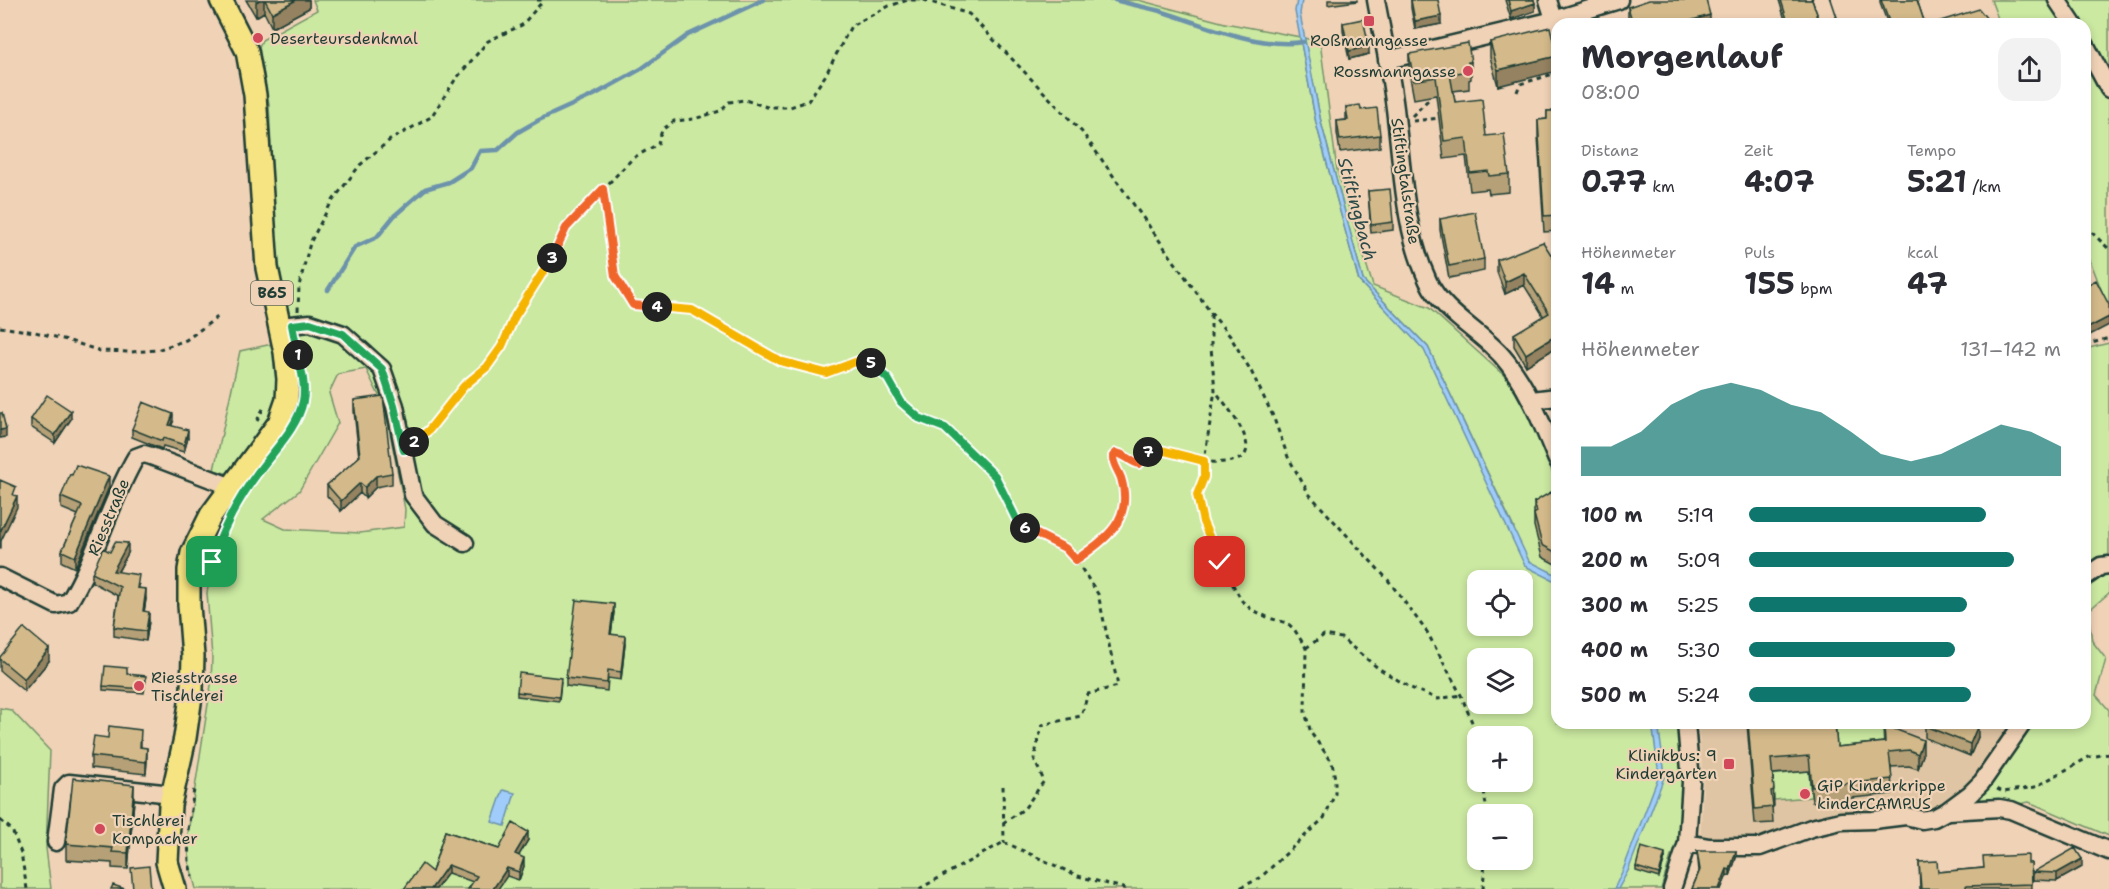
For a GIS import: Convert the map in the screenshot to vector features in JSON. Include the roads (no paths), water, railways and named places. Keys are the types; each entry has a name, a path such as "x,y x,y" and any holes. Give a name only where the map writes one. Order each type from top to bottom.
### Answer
{"main road":[{"name":"B65","path":"184,885 167,862 170,805 185,738 192,689 190,564 197,539 211,515 279,423 287,400 288,379 285,352 289,325 267,268 255,95 247,51 220,0"}],"street":[{"name":"Stiftingtalstraße","path":"1376,0 1387,60 1413,242 1430,284 1452,312 1502,356 1532,400 1551,446"},
{"path":"1548,0 1554,18"},
{"path":"1573,18 1618,0"},
{"path":"1821,0 1827,18"},
{"path":"2057,0 2069,18"},
{"path":"1387,60 1551,26"},
{"path":"2091,55 2109,89"},
{"path":"289,325 310,323 343,334 382,369 394,406 412,495 435,524 465,543"},
{"path":"1532,400 1551,398"},
{"name":"Riesstraße","path":"0,577 56,605 69,602 80,584 112,506 136,457 144,454 152,456 232,487"},
{"path":"2091,573 2101,566 2109,565"},
{"path":"1672,889 1687,843 1691,782 1687,729"},
{"path":"1947,811 1982,782 2019,729"},
{"path":"56,842 63,789 69,783 172,794"},
{"path":"1687,843 1709,847 1760,847 1811,828 1841,820 1873,820 1906,816 1922,820 1947,811 1999,808 2011,810 2109,851"}],"water":[{"name":"Stiftingbach","path":"1297,0 1302,0 1300,14 1321,122 1363,280 1428,347 1529,561 1551,572 1551,579 1525,566 1424,350 1359,281 1316,123 1295,11"},
{"path":"1653,729 1659,729 1665,775 1628,871 1618,889 1614,889 1623,870 1659,775"},
{"path":"503,790 515,793 505,826 492,822"}],"waterway":[{"path":"328,290 355,247 377,237 394,216 425,189 449,182 471,168 480,151 498,150 518,132 641,69 688,35 763,0"},
{"path":"1115,0 1160,11 1249,39 1267,42 1303,42"}],"place":[{"name":"Roßmanngasse","path":"1369,21"},
{"name":"Deserteursdenkmal","path":"258,38"},
{"name":"Rossmanngasse","path":"1468,71"},
{"name":"Riesstrasse Tischlerei","path":"139,686"},
{"name":"Klinikbus: 9 Kindergarten","path":"1729,764"},
{"name":"GiP Kinderkrippe kinderCAMPUS","path":"1805,794"},
{"name":"Tischlerei Kompacher","path":"100,829"}]}
